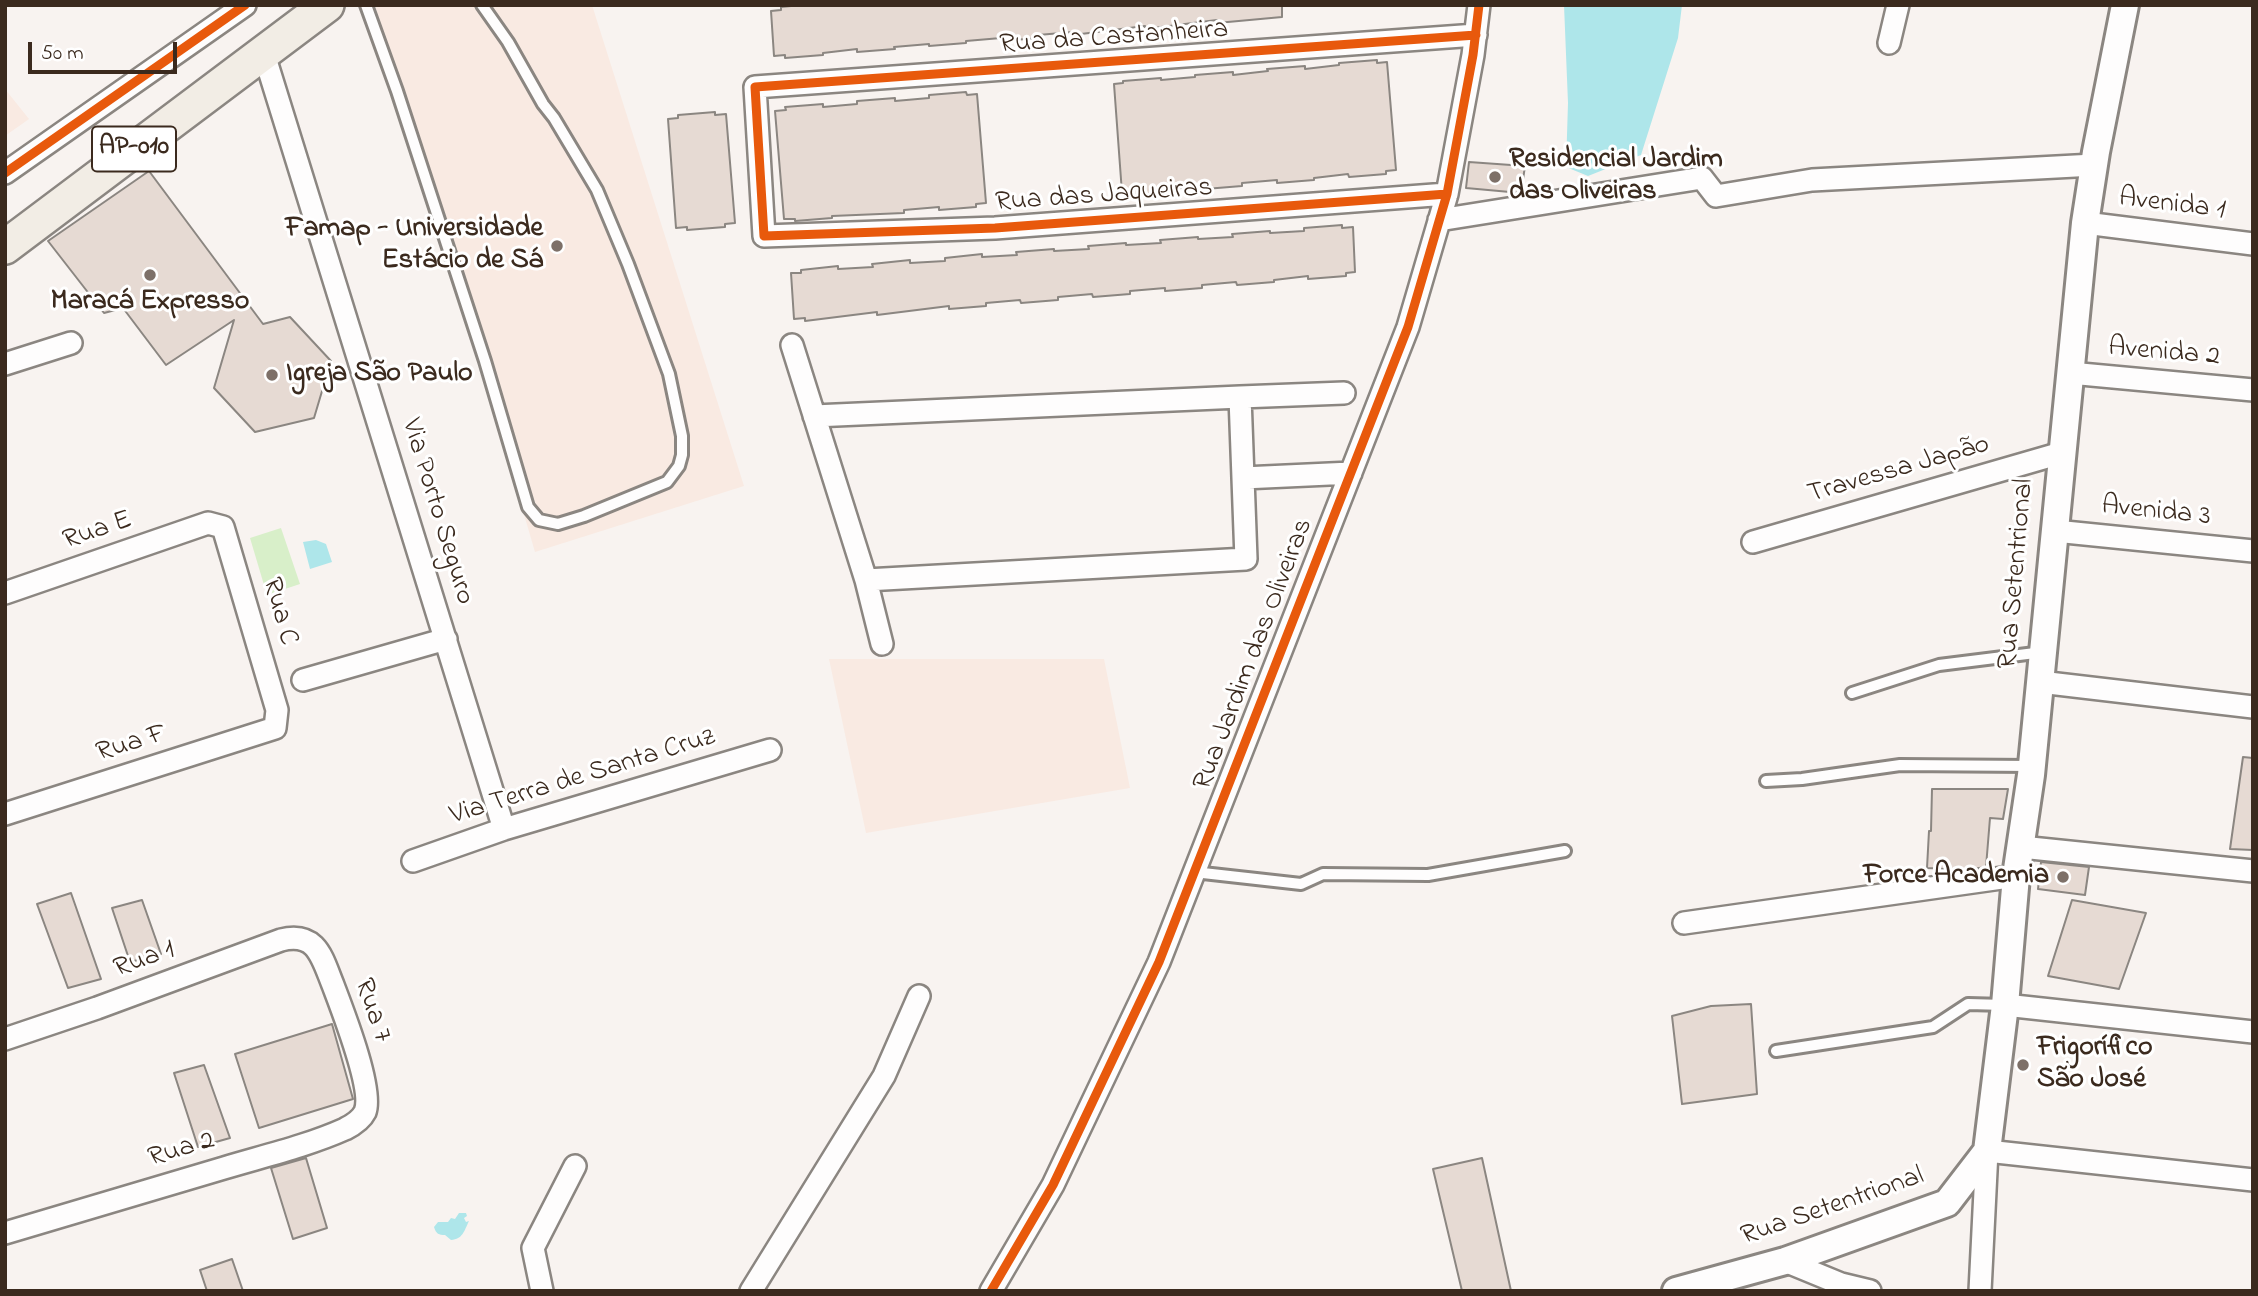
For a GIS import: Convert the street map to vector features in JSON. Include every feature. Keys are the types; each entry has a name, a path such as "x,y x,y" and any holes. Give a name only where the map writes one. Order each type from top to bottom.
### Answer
{"main road":[{"name":"AP-010","path":"5,247 327,5"}],"street":[{"path":"5,173 245,5"},
{"name":"Rua Jardim das Oliveiras","path":"991,1291 1053,1185 1159,962 1408,327 1447,194 1479,5"},
{"path":"1889,43 1898,5"},
{"name":"Rua Setentrional","path":"1980,1291 1987,1151 2005,1005 2016,876 2032,766 2085,223 2125,5"},
{"name":"Rua da Castanheira","path":"764,236 755,87 1476,35"},
{"name":"Via Porto Seguro","path":"263,51 504,829"},
{"path":"1439,220 1702,178 1716,196 1812,180 2094,165"},
{"name":"Rua das Jaqueiras","path":"764,236 995,228 1447,194"},
{"name":"Avenida 1","path":"2085,223 2253,244"},
{"path":"5,364 71,343"},
{"path":"792,345 866,580 882,644"},
{"name":"Avenida 2","path":"2070,373 2253,390"},
{"path":"814,416 1344,393"},
{"path":"866,580 1246,559 1240,397"},
{"name":"Travessa Japão","path":"1753,542 2061,453"},
{"path":"1243,478 1351,473"},
{"name":"Rua E","path":"5,593 208,523"},
{"name":"Rua C","path":"208,523 223,527 277,710 275,729"},
{"name":"Avenida 3","path":"2054,531 2253,551"},
{"path":"303,680 446,639"},
{"path":"2040,682 2253,707"},
{"name":"Rua F","path":"6,810 275,729"},
{"name":"Via Terra de Santa Cruz","path":"413,861 504,829 770,750"},
{"path":"2021,847 2253,871"},
{"path":"1684,923 2016,876"},
{"name":"Rua 1","path":"5,1039 281,940 304,940"},
{"name":"Rua 7","path":"304,940 320,952 338,999 364,1080 366,1109"},
{"path":"751,1291 884,1076 919,996"},
{"path":"2005,1005 2253,1032"},
{"name":"Rua 2","path":"5,1233 327,1136 354,1124 361,1119 366,1109"},
{"path":"1987,1151 2253,1180"},
{"name":"Rua Setentrional","path":"1676,1291 1785,1261 1947,1203 1987,1151"},
{"path":"542,1291 533,1248 575,1166"},
{"path":"1785,1261 1841,1284 1870,1291"}],"lane":[{"path":"366,5 397,91 485,361 528,507 539,520 558,524 667,482 679,466 682,436 669,374 597,190 543,104 508,41 482,5"},
{"path":"1852,694 1938,665 2043,652"},
{"path":"1766,781 1802,779 1900,765 2032,766"},
{"path":"1194,872 1301,884 1323,874 1428,875 1565,851"},
{"path":"1776,1051 1933,1027 1968,1004 2005,1005"}],"shaded area":[{"name":"Famap - Universidade Estácio de Sá","path":"375,5 592,5 744,486 535,552"},
{"path":"5,89 29,119 5,136"},
{"path":"829,659 1104,659 1130,788 866,833"}],"green space":[{"path":"281,528 300,584 267,595 250,538"}],"water":[{"path":"1564,5 1682,5 1678,38 1641,155 1588,176 1566,167 1568,103"},
{"path":"316,540 326,544 332,562 310,569 303,542"},
{"path":"459,1213 466,1213 464,1218 466,1222 469,1221 461,1236 451,1240 437,1233 434,1227 438,1222 455,1219"}],"building":[{"path":"801,5 1282,5 1282,17 1217,23 1217,20 1145,29 1145,26 1073,35 1073,32 1038,35 1039,38 1001,41 1001,38 857,52 857,49 785,58 785,55 774,56 771,11"},
{"path":"1377,60 1377,63 1387,62 1396,170 1386,171 1386,174 1349,177 1348,174 1314,180 1277,183 1277,180 1205,189 1204,186 1133,195 1133,192 1122,193 1114,84 1233,72 1233,75 1305,66 1305,69"},
{"path":"966,92 967,95 977,94 986,203 976,204 976,207 904,210 904,213 832,216 795,221 784,219 775,111 786,110 785,107 823,104 823,107 857,104 857,101 895,98 895,101"},
{"path":"715,112 715,115 726,114 735,223 725,224 725,227 687,230 687,227 676,228 668,119 678,118 678,115"},
{"name":"Residencial Jardim das Oliveiras","path":"1469,162 1525,166 1521,193 1466,188"},
{"name":"Maracá Expresso","path":"149,171 263,324 290,317 331,361 314,418 255,432 214,388 234,320 166,365 123,308 104,313 48,241"},
{"path":"1342,225 1342,228 1353,227 1355,272 1346,273 1346,276 1308,279 1308,276 1274,282 1237,285 1236,282 1202,285 1202,288 1165,291 1165,288 1093,297 1092,294 1058,297 1058,300 1021,303 1020,300 986,303 986,306 949,309 949,306 805,321 805,318 794,319 791,273 801,273 801,270 838,266 838,269 873,267 872,264 910,260 910,263 945,261 945,258 982,254 982,257 1017,255 1016,252 1089,249 1088,246 1161,243 1160,240 1233,237 1232,234 1304,231 1304,228"},
{"path":"2243,757 2253,758 2253,850 2230,849"},
{"path":"1932,789 2008,789 2003,819 1990,818 1986,867 1965,870 1927,868"},
{"name":"Force Academia","path":"2041,862 2089,867 2085,895 2038,889"},
{"path":"71,893 101,979 68,988 37,904"},
{"path":"142,900 161,954 130,962 112,908"},
{"path":"2072,900 2146,913 2119,989 2048,976"},
{"path":"1751,1004 1757,1094 1682,1104 1672,1016 1711,1006"},
{"path":"332,1024 353,1099 259,1128 235,1054"},
{"path":"204,1065 230,1138 198,1147 174,1073"},
{"path":"306,1158 327,1228 293,1239 271,1168"},
{"path":"1482,1158 1511,1291 1462,1291 1433,1169"},
{"path":"232,1259 243,1291 207,1291 200,1270"}],"cycle path":[{"path":"5,173 245,5"},
{"path":"991,1291 1053,1185 1159,962 1408,327 1447,194 1473,55 1479,5"},
{"path":"1447,194 995,228 764,236 755,87 1476,35"}],"place":[{"name":"Residencial Jardim das Oliveiras","path":"1495,177"},
{"name":"Famap - Universidade Estácio de Sá","path":"557,246"},
{"name":"Maracá Expresso","path":"150,275"},
{"name":"Igreja São Paulo","path":"272,375"},
{"name":"Force Academia","path":"2063,877"},
{"name":"Frigorífico São José","path":"2023,1065"}]}
